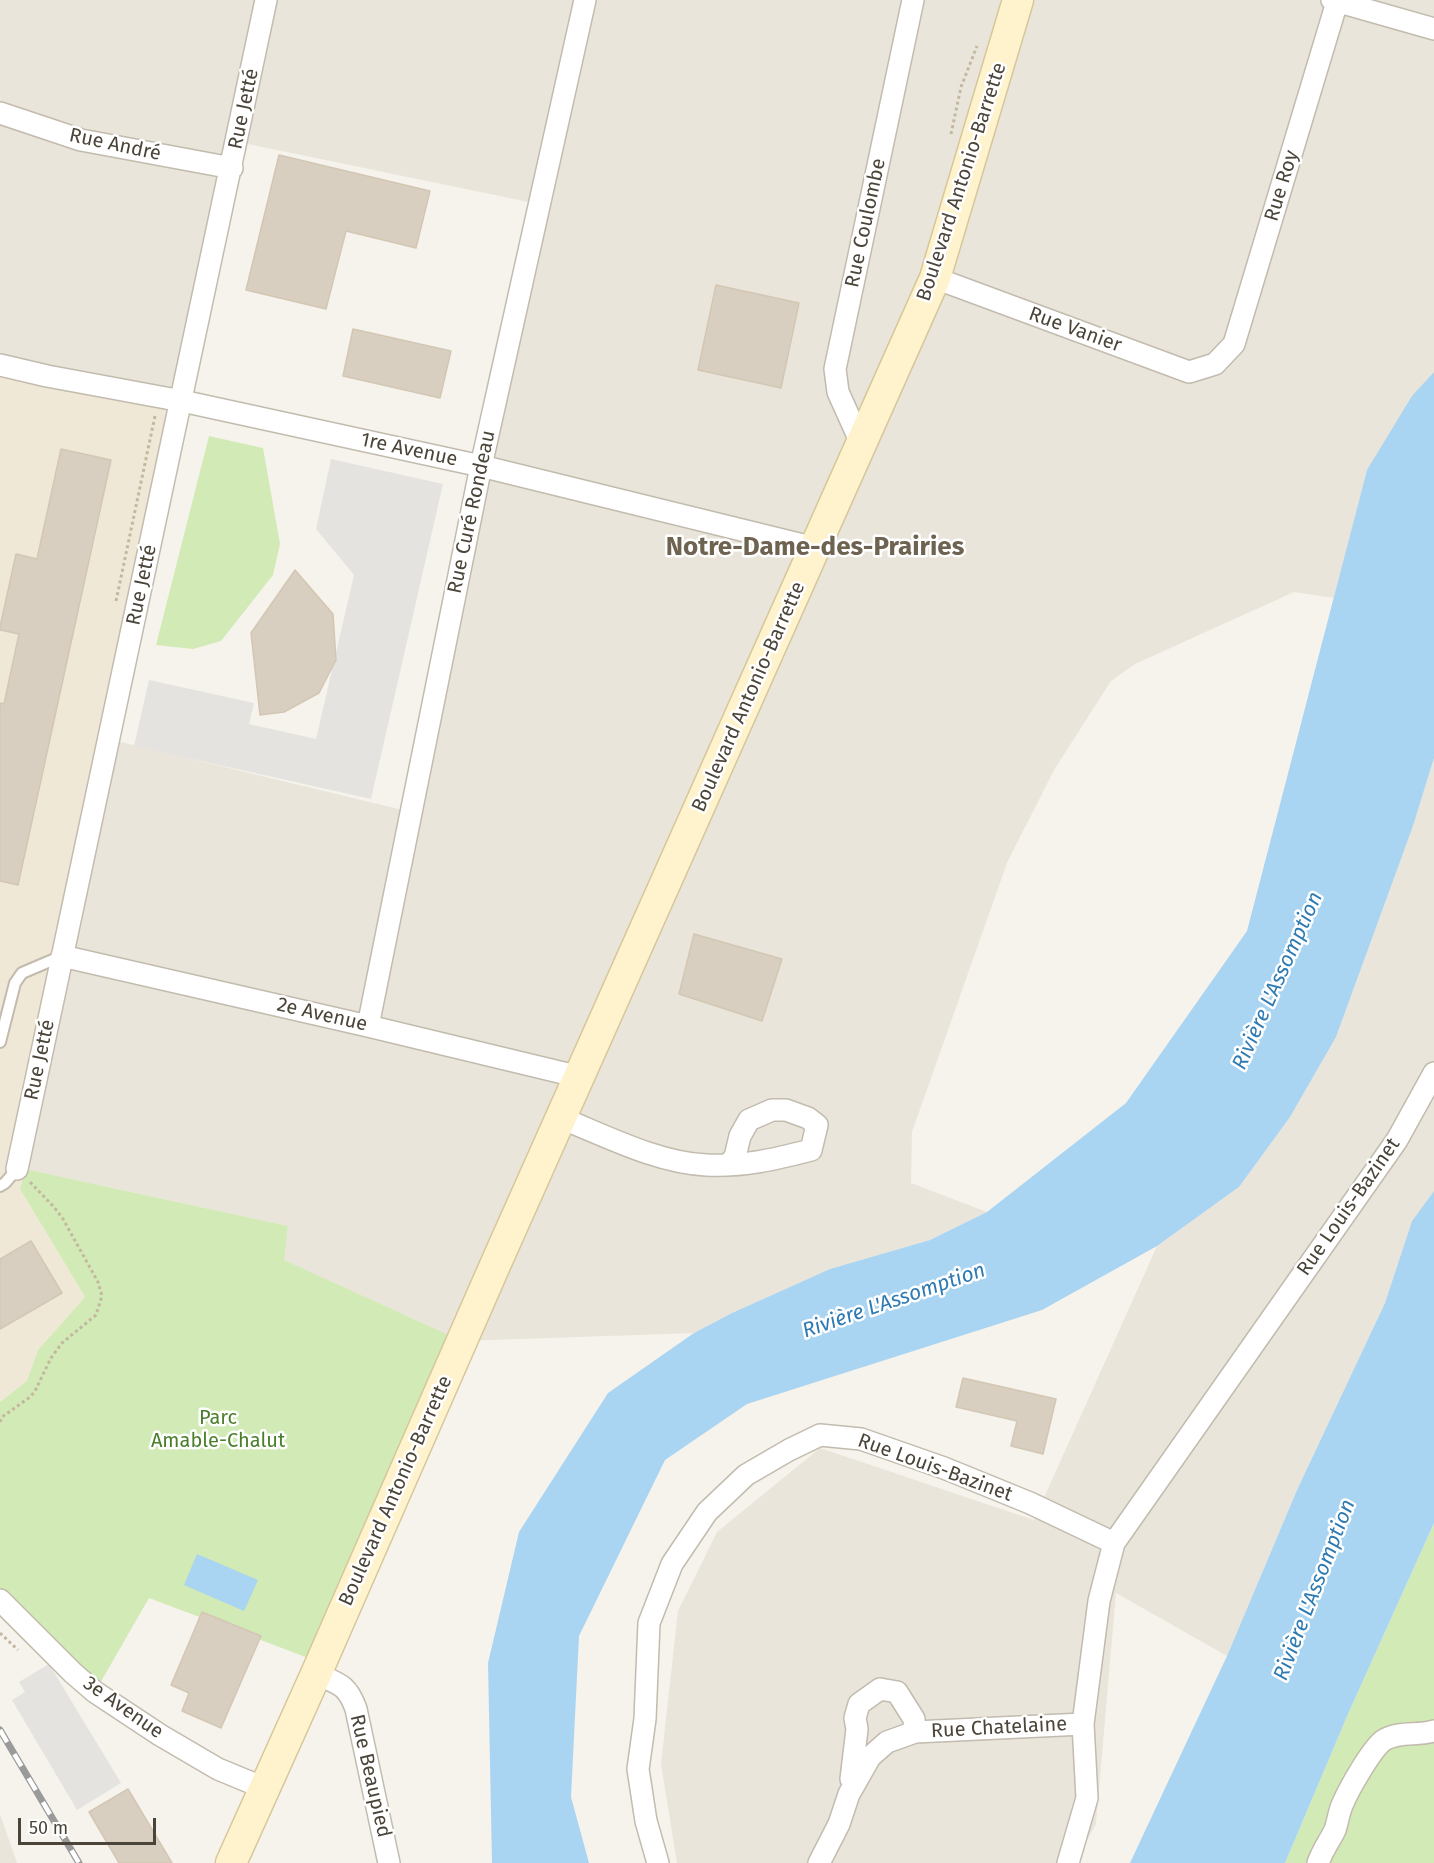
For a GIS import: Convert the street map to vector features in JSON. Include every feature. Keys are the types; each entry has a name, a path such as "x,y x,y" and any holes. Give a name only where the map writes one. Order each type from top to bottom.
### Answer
{"street":[{"name":"Rue Jetté","path":"16,1169 232,168 266,0"},
{"name":"Rue Curé Rondeau","path":"368,1026 481,466 585,0"},
{"name":"Rue Coulombe","path":"861,443 838,392 835,369 913,0"},
{"name":"Boulevard Antonio-Barrette","path":"231,1863 936,278 1018,0"},
{"path":"1334,1 1434,29"},
{"name":"Rue Roy","path":"1215,364 1234,344 1334,1"},
{"name":"Rue André","path":"0,113 81,140 232,168"},
{"name":"Rue Vanier","path":"936,278 1189,372 1215,364"},
{"name":"1re Avenue","path":"0,365 182,401 481,466 815,548"},
{"name":"2e Avenue","path":"63,956 580,1077"},
{"name":"Rue Louis-Bazinet","path":"1068,1863 1087,1798 1083,1724 1099,1601 1114,1544 1397,1140 1434,1073"},
{"path":"561,1118 643,1151 681,1162 728,1165"},
{"name":"Rue Louis-Bazinet","path":"658,1863 646,1821 638,1769 645,1719 649,1623 672,1564 707,1512 746,1474 820,1435 861,1439 944,1468 1020,1499 1114,1544"},
{"name":"3e Avenue","path":"0,1600 95,1692 160,1735 218,1769 264,1788"},
{"name":"Rue Beaupied","path":"316,1674 343,1686 351,1696 356,1709 389,1863"},
{"name":"Rue Chatelaine","path":"819,1863 839,1824 849,1794 857,1729 855,1718 859,1704 880,1689 897,1692 914,1719 915,1732"},
{"name":"Rue Chatelaine","path":"849,1794 870,1757 887,1742 915,1732 1083,1724"},
{"path":"1318,1863 1323,1847 1335,1830 1342,1803 1373,1751 1383,1741 1393,1737 1434,1731"}],"lane":[{"path":"0,1042 15,983 22,973 63,956"},
{"path":"0,1186 5,1184 16,1169"}],"path":[{"path":"0,1633 18,1650"}],"shaded area":[{"path":"0,0 1434,0 1434,381 1367,470 1334,598 1294,592 1135,664 1111,681 1054,770 1007,863 912,1132 911,1183 987,1212 930,1240 830,1269 732,1313 694,1333 462,1341 283,1260 288,1226 25,1169 109,739 411,812 548,206 243,143 182,401 0,365"},
{"path":"0,365 182,401 20,1189 85,1297 38,1350 27,1381 0,1402"},
{"path":"331,459 443,484 371,799 134,746 149,680 254,703 249,724 316,739 354,575 316,529"},
{"path":"1434,758 1434,1191 1412,1221 1385,1303 1297,1490 1227,1656 1116,1593 1096,1824 1075,1863 677,1863 661,1764 678,1611 717,1532 820,1448 1034,1520 1157,1246 1239,1187 1290,1117 1336,1037 1413,826"},
{"path":"49,1664 121,1783 77,1810 12,1700 25,1692 19,1682"},
{"path":"0,1814 17,1863 0,1863"}],"green space":[{"path":"209,436 263,448 280,544 273,575 221,641 193,649 156,645"},
{"name":"Parc Amable-Chalut","path":"25,1169 288,1226 284,1260 462,1341 311,1659 149,1598 95,1692 0,1600 0,1402 27,1381 38,1350 85,1297 20,1189"},
{"path":"1434,1523 1434,1863 1285,1863 1348,1714"}],"water":[{"name":"Rivière L'Assomption","path":"1434,372 1434,758 1413,826 1336,1037 1290,1117 1239,1187 1157,1246 1042,1310 747,1404 665,1460 579,1636 571,1797 589,1863 492,1863 488,1663 519,1532 608,1393 694,1333 732,1313 830,1269 930,1240 987,1212 1126,1103 1247,931 1367,470 1412,396"},
{"name":"Rivière L'Assomption","path":"1434,1191 1434,1523 1348,1714 1285,1863 1130,1863 1227,1656 1297,1490 1385,1303 1412,1221"},
{"path":"197,1554 258,1580 244,1611 184,1585"}],"building":[{"path":"279,155 430,191 416,248 346,231 326,309 246,290"},
{"path":"716,285 799,303 781,388 698,370"},
{"path":"353,329 451,351 440,398 343,376"},
{"path":"61,449 111,460 18,885 0,881 0,703 4,704 19,634 0,630 0,627 16,554 37,559"},
{"path":"295,570 333,614 336,660 319,693 284,712 260,715 251,633"},
{"path":"694,934 782,959 762,1021 679,994"},
{"path":"31,1241 62,1293 0,1329 0,1259"},
{"path":"963,1378 1056,1399 1043,1454 1011,1446 1017,1421 956,1407"},
{"path":"202,1612 261,1636 221,1728 182,1711 189,1693 171,1685"},
{"path":"128,1789 172,1863 119,1863 89,1812"}],"railway":[{"path":"0,1730 79,1863"}],"district":[{"name":"Notre-Dame-des-Prairies","path":"815,548"}]}
